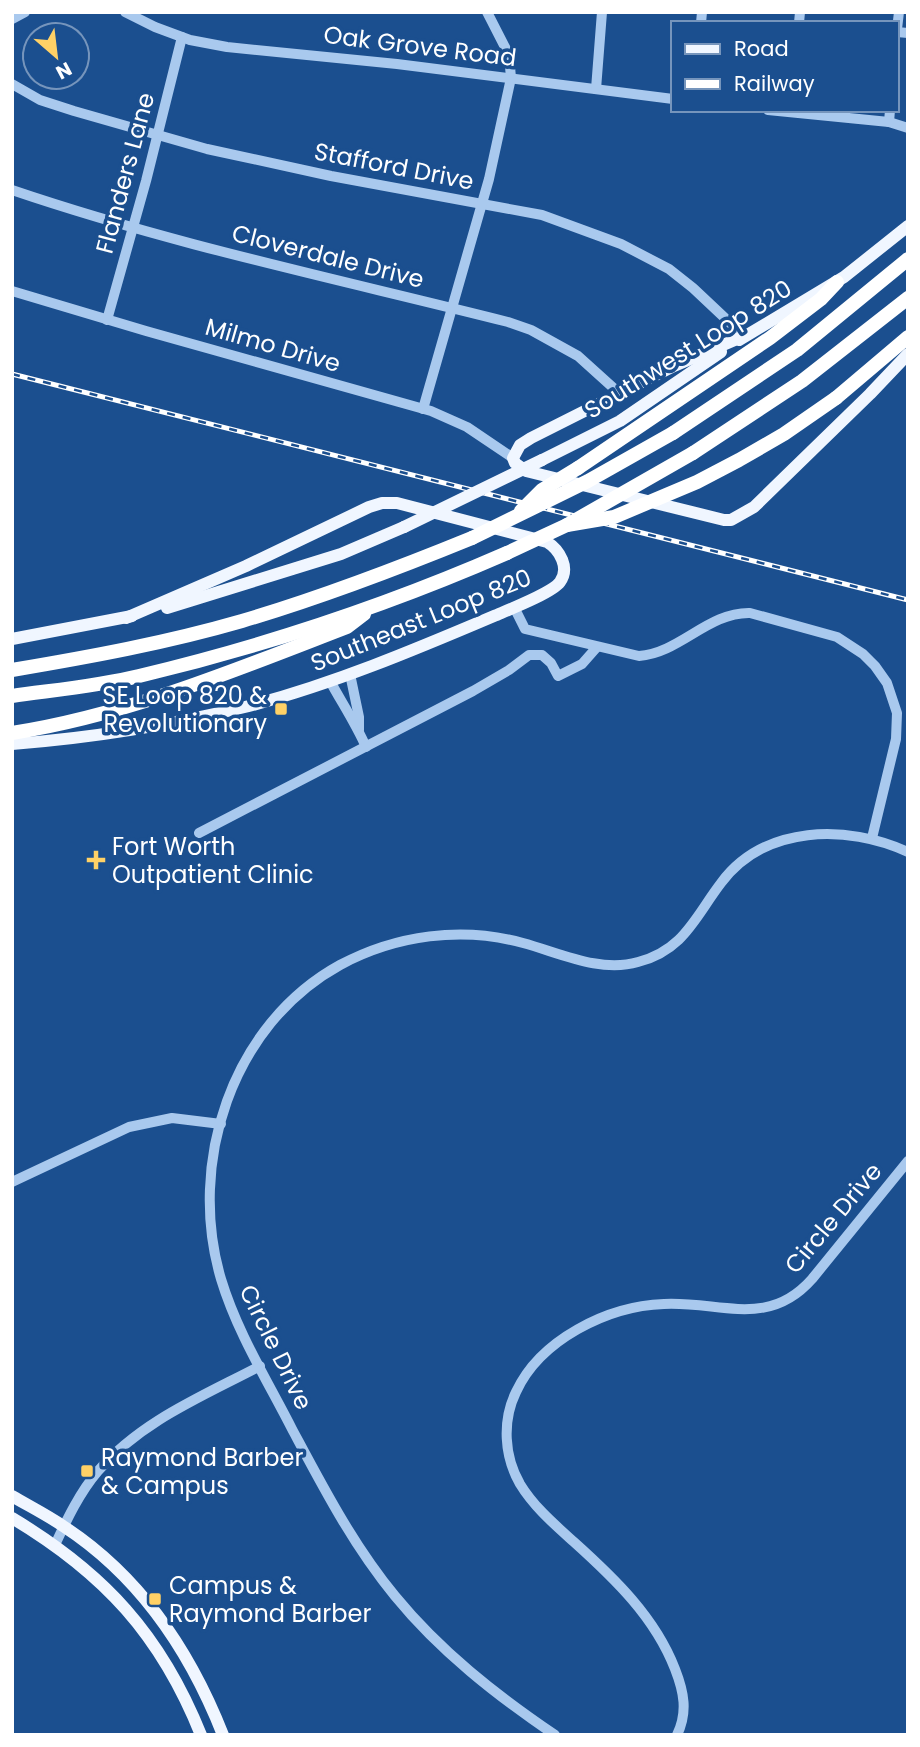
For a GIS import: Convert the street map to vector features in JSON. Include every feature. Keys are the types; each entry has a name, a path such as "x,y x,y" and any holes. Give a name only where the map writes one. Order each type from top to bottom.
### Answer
{"highway":[{"path":"12,670 115,652 239,622 340,590 472,538 588,481 673,433 797,350 908,259"},
{"path":"513,519 542,490 770,338 821,299 836,282"},
{"path":"12,696 136,677 283,636 371,608 506,553 567,525 693,453 802,381 908,298"},
{"path":"567,525 614,517 697,482 784,434 836,398 908,337"},
{"path":"12,733 109,712 192,685 347,627 371,608"}],"main road":[{"name":"Southwest Loop 820","path":"404,527 620,421 744,337 836,282 908,226"},
{"path":"744,337 674,366 531,438 520,445 513,458 515,463 526,471 731,520 754,507 908,354"},
{"name":"Southeast Loop 820","path":"12,744 101,736 164,724 249,706 330,681 514,607 555,587 564,574 564,564 555,547 538,539 397,503 382,503 126,618"},
{"name":"Southeast Loop 820","path":"12,639 126,618 181,604 341,554 404,527"},
{"path":"12,1496 64,1526 107,1559 151,1605 190,1663 223,1735"},
{"path":"12,1518 55,1545 108,1588 145,1632 174,1678 201,1735"}],"street":[{"path":"12,19 24,12"},
{"name":"Oak Grove Road","path":"125,12 182,37 227,47 372,61 671,99"},
{"path":"423,409 481,204 511,78 509,55 487,12"},
{"path":"596,89 602,12"},
{"name":"Flanders Lane","path":"107,320 134,228 182,37"},
{"name":"Stafford Drive","path":"12,84 40,100 207,149 542,215 621,244 669,268 744,337"},
{"path":"799,112 889,122 908,128"},
{"path":"889,122 890,112"},
{"name":"Cloverdale Drive","path":"12,190 134,228 531,330 578,356 619,393"},
{"name":"Milmo Drive","path":"12,291 423,409 461,424 513,458"},
{"path":"514,607 525,629 639,656 649,656 719,619 738,613 750,613 837,637 851,645 875,666 887,683 897,713 896,739 872,838"},
{"path":"199,833 473,691 530,655 542,655 551,663 558,676 582,664 597,647"},
{"path":"350,674 359,730"},
{"path":"330,681 366,747"},
{"name":"Circle Drive","path":"555,1735 466,1669 419,1624 373,1569 334,1509 229,1305 210,1227 209,1184 220,1124 235,1082 246,1059 274,1020 303,990 359,956 401,942 466,934 518,942 592,963 636,963 654,957 679,941 723,880 746,859 781,841 803,835 828,833 872,838 908,852"},
{"path":"12,1182 129,1127 172,1118 220,1124"},
{"name":"Circle Drive","path":"677,1735 684,1713 684,1697 672,1659 657,1632 622,1587 544,1514 529,1498 519,1481 507,1444 507,1423 513,1398 531,1366 546,1350 564,1337 612,1315 663,1304 750,1311 767,1308 794,1296 813,1279 908,1161"},
{"path":"55,1545 97,1472 132,1437 172,1412 260,1366"}],"railway":[{"path":"12,374 908,600"}],"place":[{"name":"SE Loop 820 & Revolutionary","path":"281,709"},
{"name":"Fort Worth Outpatient Clinic","path":"96,860"},
{"name":"Raymond Barber & Campus","path":"87,1471"},
{"name":"Campus & Raymond Barber","path":"155,1599"}]}
